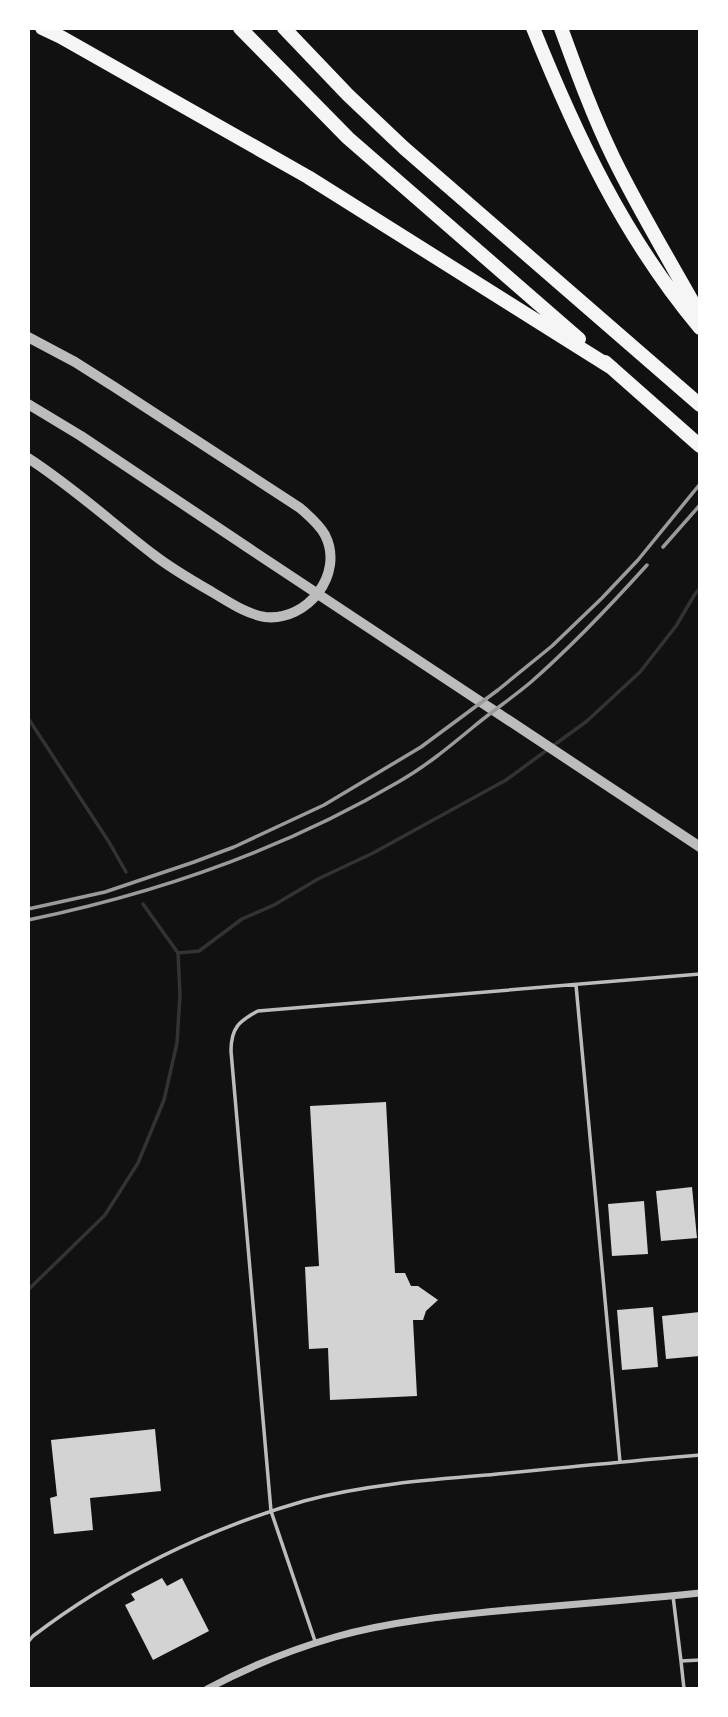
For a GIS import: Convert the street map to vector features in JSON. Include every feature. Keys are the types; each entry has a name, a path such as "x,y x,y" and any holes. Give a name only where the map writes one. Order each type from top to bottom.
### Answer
{"highway":[{"path":"42,28 246,140 612,368"},
{"path":"240,28 348,138 700,446"},
{"path":"284,28 348,95 404,148 700,405"},
{"path":"533,28 579,138 617,208 664,282 700,328"},
{"path":"561,28 584,92 613,157 700,315"}],"street":[{"path":"28,337 96,375 300,508 316,522 326,537 330,554 329,570 324,584 306,606 295,612 281,617 265,617 249,612 155,555 85,498 28,458"},
{"path":"28,404 81,436 700,847"},
{"path":"207,1689 281,1654 337,1636 404,1622 700,1594"}],"lane":[{"path":"316,1643 271,1511 231,1051 235,1028 247,1017 258,1012 700,974"},
{"path":"576,985 620,1462"},
{"path":"28,1642 83,1599 142,1567 196,1540 271,1511 306,1501 389,1485 700,1455"},
{"path":"673,1596 684,1689"},
{"path":"681,1661 700,1660"}],"building":[{"path":"386,1102 395,1273 405,1273 411,1286 418,1286 438,1300 426,1311 423,1320 413,1320 417,1396 330,1400 328,1348 309,1349 305,1267 319,1266 310,1106"},
{"path":"692,1187 697,1238 661,1241 656,1191"},
{"path":"644,1201 648,1254 612,1256 608,1204"},
{"path":"653,1307 658,1367 622,1370 617,1310"},
{"path":"700,1312 700,1356 666,1359 662,1316"},
{"path":"155,1429 161,1491 90,1498 93,1530 54,1534 50,1498 57,1496 51,1440"},
{"path":"162,1578 167,1586 182,1578 209,1631 153,1660 125,1605 135,1600 131,1594"}],"waterway":[{"path":"178,953 199,951 242,919 373,853 506,780 587,721 640,672 676,626 700,588"},
{"path":"28,718 126,872"},
{"path":"28,1290 105,1215 138,1163 164,1100 177,1043 180,995 178,953 143,904"}],"railway":[{"path":"28,909 105,892 234,847 324,805 421,747 552,646 638,560 700,484"},
{"path":"663,547 700,505"},
{"path":"28,920 125,896 220,866 312,828 400,781 437,756 531,682 647,565"}]}
